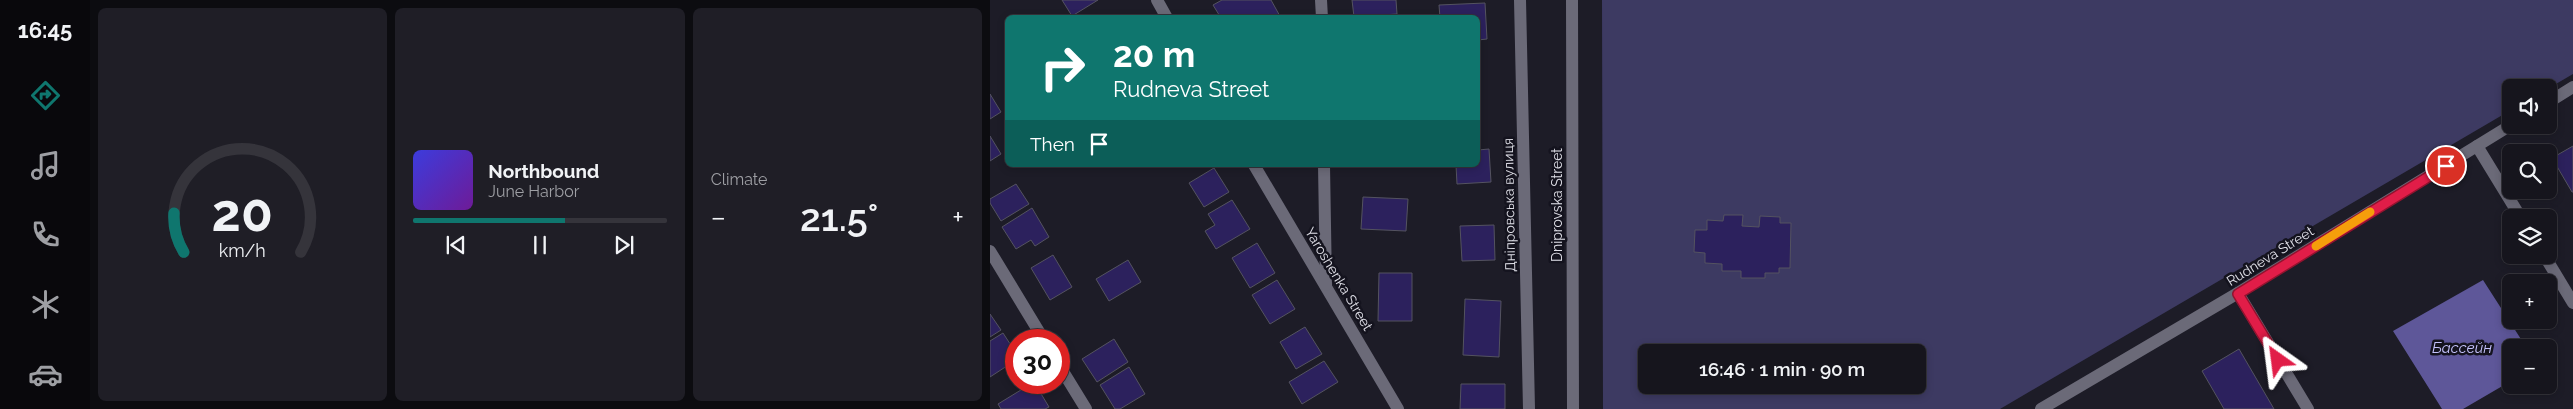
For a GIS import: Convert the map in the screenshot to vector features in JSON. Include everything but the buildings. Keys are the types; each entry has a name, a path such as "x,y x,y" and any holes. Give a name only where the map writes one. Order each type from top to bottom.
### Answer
{"street":[{"path":"1157,0 1165,15"},
{"path":"1322,0 1322,15"},
{"name":"Дніпровська вулиця","path":"1520,0 1529,409"},
{"name":"Dniprovska Street","path":"1572,0 1572,409"},
{"path":"2557,97 2573,87"},
{"name":"Rudneva Street","path":"2041,409 2238,294 2502,131"},
{"path":"2478,146 2516,209"},
{"name":"Yaroshenka Street","path":"1255,167 1398,409"},
{"path":"1324,167 1326,288"},
{"path":"990,251 1037,329"},
{"path":"2549,264 2573,303"},
{"path":"2238,294 2308,409"},
{"path":"1070,383 1086,409"}],"shaded area":[{"path":"1602,0 2573,0 2573,74 2557,83 2557,79 2502,79 2502,115 2000,409 1603,409"}],"water":[{"name":"Бассейн","path":"2483,280 2502,310 2502,329 2514,329 2521,339 2502,339 2502,386 2463,409 2442,409 2393,331"}],"slow traffic":[{"path":"2316,246 2370,212"}],"route":[{"path":"2278,360 2238,294 2446,166"}]}
